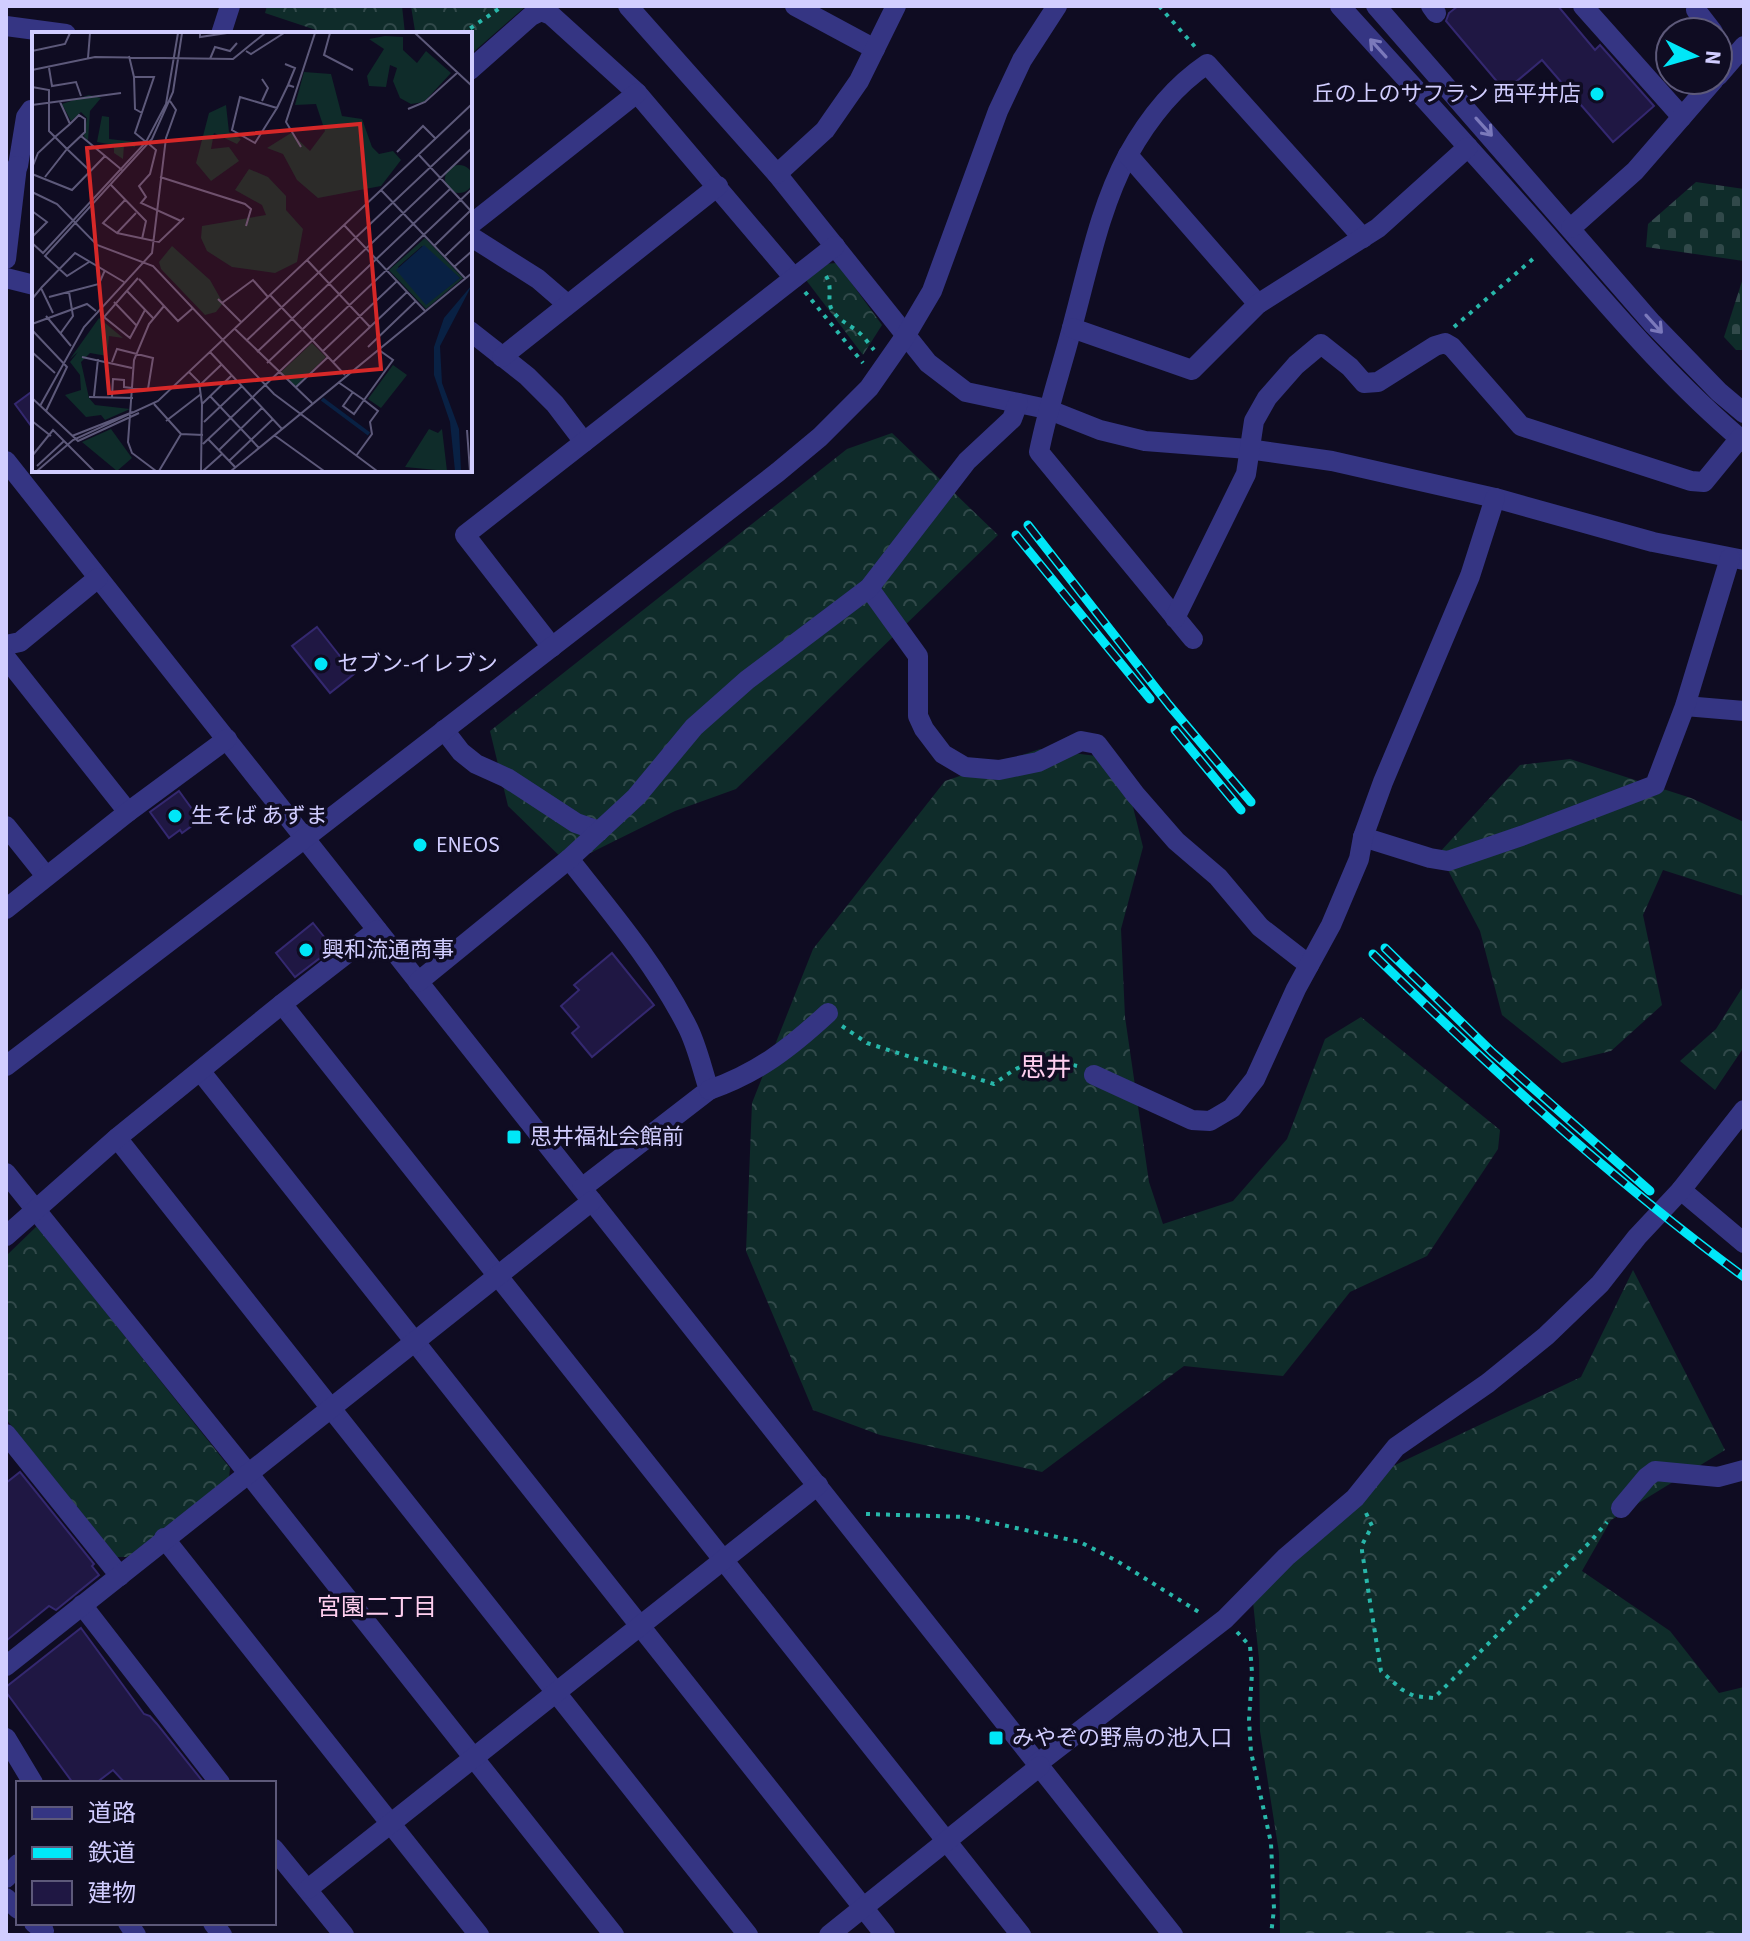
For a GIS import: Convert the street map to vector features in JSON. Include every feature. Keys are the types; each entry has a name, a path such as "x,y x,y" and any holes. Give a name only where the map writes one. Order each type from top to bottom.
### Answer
{"street":[{"path":"222,32 230,6"},
{"path":"628,6 777,174 928,363 966,392 1047,409 1100,430 1145,441 1248,449 1332,461 1495,498 1653,542 1737,559 1655,785 1448,861 1363,837"},
{"path":"795,6 875,49"},
{"path":"777,174 825,130 859,81 896,6"},
{"path":"6,1066 305,838 820,437 869,388 932,291 998,111 1022,60 1057,6"},
{"path":"1175,618 1246,474 1254,421 1267,398 1296,365 1321,344 1350,367 1364,383 1378,382 1435,346 1445,343 1452,347 1521,426 1691,481 1704,482 1742,440 1641,343 1340,6"},
{"path":"1376,6 1652,323 1719,392 1744,413"},
{"path":"1583,6 1682,117"},
{"path":"1696,10 1701,16"},
{"path":"472,68 531,16 541,11 551,15 637,93 794,278"},
{"path":"6,26 51,32"},
{"path":"1193,639 1039,452 1047,409 1111,191 1143,128 1192,74 1207,64 1363,238"},
{"path":"472,223 637,93"},
{"path":"1571,228 1635,171 1698,96"},
{"path":"6,259 26,117 32,110"},
{"path":"1072,328 1192,370 1258,304 1378,228 1468,147"},
{"path":"1128,155 1258,304"},
{"path":"502,357 718,186"},
{"path":"472,237 538,279 567,304"},
{"path":"552,647 465,535 835,246"},
{"path":"6,278 32,284"},
{"path":"472,333 527,376 555,404 584,442"},
{"path":"418,982 569,859 636,797 694,727 747,680 869,588 967,461 1012,419 1018,403"},
{"path":"6,461 1173,1935"},
{"path":"1094,1075 1192,1120 1210,1121 1232,1108 1255,1079 1331,925 1353,872 1383,782 1470,576 1495,498"},
{"path":"6,645 20,642 98,578"},
{"path":"869,588 918,656 918,716 943,754 965,767 999,770 1038,762 1081,741 1097,744 1176,841 1218,877 1260,927 1309,965"},
{"path":"6,658 128,812"},
{"path":"1685,706 1744,711"},
{"path":"444,730 461,752 476,764 507,778 576,823 599,831"},
{"path":"6,909 128,812 227,739"},
{"path":"6,826 46,876"},
{"path":"569,859 625,929 673,1000 689,1029 709,1090"},
{"path":"6,1236 117,1138 377,930"},
{"path":"282,1004 1021,1935"},
{"path":"6,1666 497,1276 709,1090 743,1078 792,1047 828,1013"},
{"path":"201,1072 885,1935"},
{"path":"829,1935 1220,1623 1286,1557 1355,1498 1396,1447 1488,1383 1546,1336 1600,1284 1637,1237 1681,1190 1744,1110"},
{"path":"117,1138 748,1935"},
{"path":"6,1173 614,1935"},
{"path":"1681,1190 1744,1243"},
{"path":"6,1434 120,1576"},
{"path":"1621,1508 1655,1471 1718,1477 1744,1470"},
{"path":"308,1889 818,1485"},
{"path":"164,1538 479,1935"},
{"path":"82,1605 218,1781"},
{"path":"6,1738 32,1781"},
{"path":"276,1851 344,1935"}],"path":[{"path":"465,32 503,6"},
{"path":"1159,6 1202,54 1207,64"},
{"path":"1445,343 1451,330 1534,258"},
{"path":"816,261 830,282 829,304 835,314 846,326 855,329 876,353"},
{"path":"794,278 866,367"},
{"path":"828,1013 867,1043 994,1084 1020,1065 1045,1060 1085,1068 1094,1075"},
{"path":"1355,1498 1372,1522 1362,1551 1381,1671 1414,1696 1434,1698 1621,1508"},
{"path":"840,1514 966,1517 1080,1542 1220,1623 1250,1646 1251,1752 1271,1843 1274,1889 1271,1935"}],"green space":[{"path":"267,6 402,6 405,32 322,32 265,13"},
{"path":"411,6 526,6 472,53 472,32 415,31"},
{"path":"1696,182 1744,189 1744,261 1646,247 1648,224"},
{"path":"837,263 882,325 863,355 806,280 824,264"},
{"path":"1744,275 1744,350 1736,350 1724,337"},
{"path":"892,433 998,535 736,789 675,811 568,864 508,806 490,731 847,449"},
{"path":"1040,749 1121,759 1143,847 1121,929 1125,1017 1149,1182 1163,1224 1233,1201 1287,1139 1325,1039 1361,1017 1500,1130 1498,1149 1427,1256 1350,1292 1283,1376 1184,1366 1042,1472 880,1435 813,1410 746,1251 752,1103 813,949 945,781"},
{"path":"1570,759 1691,798 1744,822 1744,896 1663,870 1643,915 1662,1005 1611,1051 1562,1063 1502,1015 1480,931 1439,853 1520,765"},
{"path":"1744,985 1744,1047 1715,1090 1680,1061 1716,1029"},
{"path":"37,1226 230,1468 229,1478 128,1557 117,1557 6,1419 6,1256"},
{"path":"1633,1270 1725,1450 1611,1520 1582,1571 1670,1631 1719,1693 1744,1687 1744,1935 1280,1935 1279,1853 1260,1731 1259,1659 1253,1602 1393,1466 1581,1377"}],"building":[{"path":"1458,6 1558,6 1595,50 1600,45 1654,106 1613,142 1542,60 1505,91 1446,21 1449,13"},
{"path":"32,391 32,427 15,404"},
{"path":"317,627 354,674 330,693 292,646"},
{"path":"179,791 200,820 169,838 150,812"},
{"path":"313,923 333,948 295,977 276,953"},
{"path":"612,953 654,1005 592,1057 572,1033 579,1027 561,1006 579,990 574,985"},
{"path":"20,1472 94,1564 92,1566 99,1575 56,1610 49,1606 6,1641 6,1483"},
{"path":"81,1628 144,1714 157,1724 202,1781 123,1781 113,1770 99,1781 72,1781 6,1692 6,1687"}],"railway":[{"path":"1028,525 1169,705 1251,802"},
{"path":"1016,535 1150,699"},
{"path":"1175,730 1241,810"},
{"path":"1385,948 1492,1052 1650,1191"},
{"path":"1373,954 1553,1122 1744,1277"}],"place":[{"name":"丘の上のサフラン 西平井店","path":"1597,94"},
{"name":"セブン-イレブン","path":"321,664"},
{"name":"生そば あずま","path":"175,816"},
{"name":"ENEOS","path":"420,845"},
{"name":"興和流通商事","path":"306,950"},
{"name":"思井福祉会館前","path":"514,1137"},
{"name":"みやぞの野鳥の池入口","path":"996,1738"}],"district":[{"name":"思井","path":"1046,1067"},
{"name":"宮園二丁目","path":"377,1607"}]}
